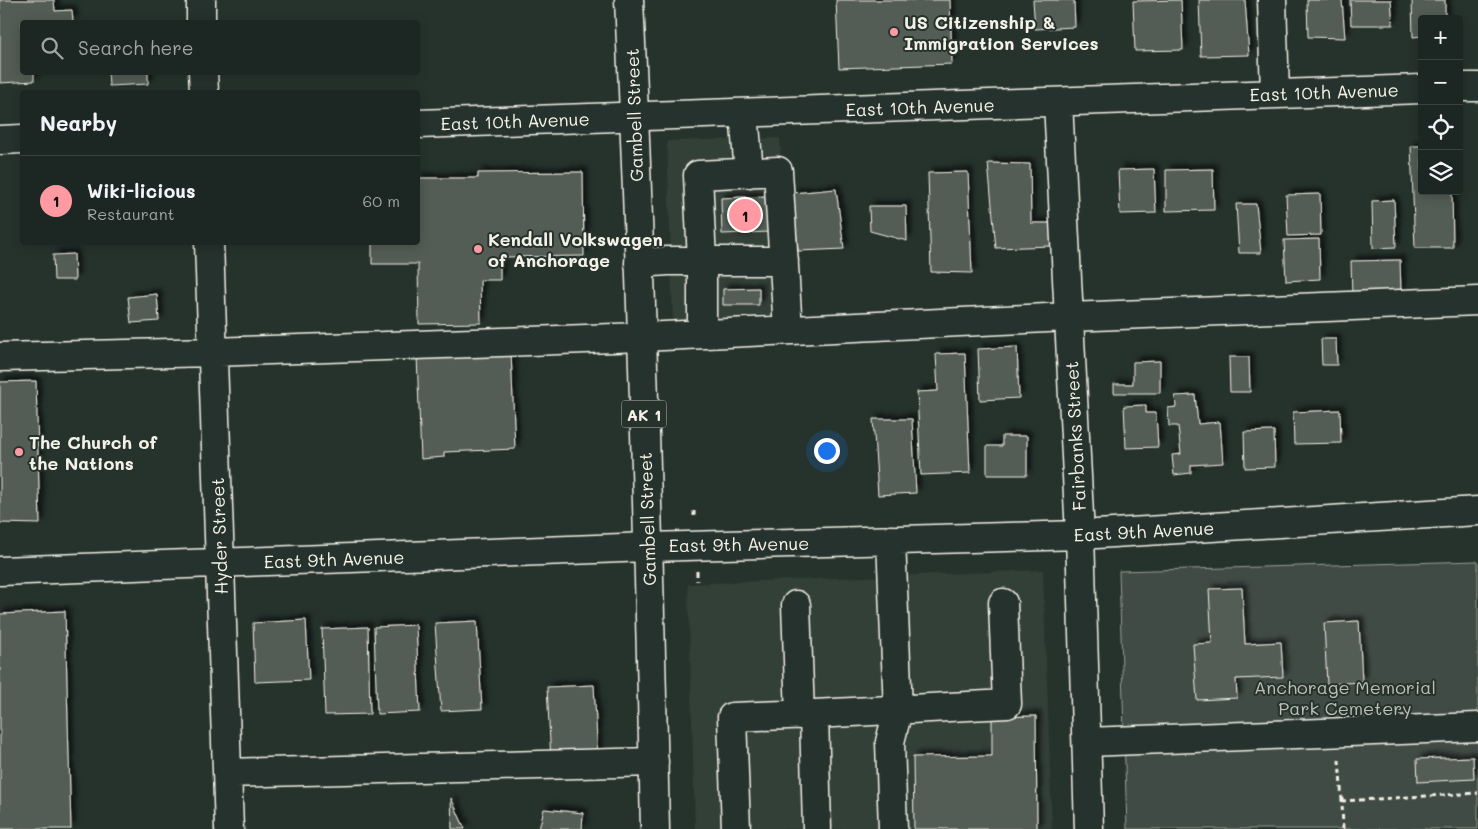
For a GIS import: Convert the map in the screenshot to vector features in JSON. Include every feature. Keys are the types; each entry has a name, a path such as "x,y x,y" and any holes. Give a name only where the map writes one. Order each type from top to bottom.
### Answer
{"main road":[{"path":"201,0 201,20"},
{"name":"Gambell Street","path":"629,0 640,263 655,829"},
{"path":"1272,0 1276,94"},
{"path":"203,75 204,90"},
{"path":"1463,87 1478,87"},
{"name":"East 10th Avenue","path":"420,124 1418,89"},
{"name":"Fairbanks Street","path":"1058,102 1080,535 1090,829"},
{"path":"744,113 749,172"},
{"path":"0,140 20,139"},
{"path":"702,334 702,262 698,175 749,172 778,172 788,330"},
{"name":"Hyder Street","path":"209,245 230,829"},
{"path":"640,263 784,261"},
{"path":"0,357 213,352 642,337 1068,317 1478,301"},
{"name":"East 9th Avenue","path":"0,571 648,547 1080,535 1478,511"},
{"path":"891,540 898,710 890,742 893,829"},
{"path":"736,829 732,717 1007,704 1003,603"},
{"path":"796,606 817,829"},
{"path":"1086,742 1478,727"},
{"path":"228,773 654,762"}],"path":[{"path":"1338,732 1343,829"},
{"path":"1342,802 1478,793"}],"shaded area":[{"path":"780,138 787,314 673,321 667,141"},
{"path":"1043,570 1052,829 695,829 688,584"}],"green space":[{"name":"Anchorage Memorial Park Cemetery","path":"1478,561 1478,829 1127,829 1119,571"}],"building":[{"path":"0,0 54,0 55,11 72,10 73,20 20,20 20,75 34,75 34,81 0,83"},
{"name":"US Citizenship & Immigration Services","path":"836,0 950,0 952,64 839,68"},
{"path":"1033,0 1074,0 1075,27 1035,29"},
{"path":"1181,0 1183,50 1135,51 1133,1"},
{"path":"1199,0 1245,0 1249,55 1201,56"},
{"path":"1307,0 1342,0 1345,38 1308,37"},
{"path":"1350,0 1391,0 1393,25 1351,25"},
{"path":"1412,0 1445,0 1445,15 1418,15 1418,36 1413,37"},
{"path":"108,75 148,75 148,84 109,86"},
{"path":"1411,146 1418,146 1418,195 1452,195 1453,248 1415,248"},
{"path":"988,163 1030,164 1031,223 1050,223 1051,246 996,248"},
{"path":"1154,169 1156,213 1120,214 1118,170"},
{"path":"1213,169 1214,210 1166,211 1166,170"},
{"name":"Kendall Volkswagen of Anchorage","path":"583,172 584,256 500,257 500,280 480,280 481,323 419,324 418,264 372,264 372,245 420,245 420,178 478,178 478,173"},
{"path":"968,172 972,273 931,272 928,173"},
{"path":"836,189 844,249 798,251 793,193"},
{"path":"1320,194 1321,235 1288,236 1286,195"},
{"path":"768,196 769,232 722,234 721,198"},
{"path":"1394,200 1396,247 1373,248 1372,201"},
{"path":"1236,204 1256,204 1261,253 1239,253"},
{"path":"869,206 906,206 907,241 870,231"},
{"path":"1319,239 1320,279 1286,281 1284,240"},
{"path":"74,254 75,280 54,280 53,255"},
{"path":"1400,260 1401,293 1352,294 1351,261"},
{"path":"759,288 759,305 723,305 723,289"},
{"path":"157,294 159,321 131,323 128,297"},
{"path":"1321,339 1336,339 1337,365 1322,365"},
{"path":"1017,347 1019,398 980,400 978,349"},
{"path":"511,352 515,449 444,452 444,457 421,459 417,355"},
{"path":"965,353 970,473 921,475 917,392 938,391 936,354"},
{"path":"1229,357 1249,357 1250,392 1230,392"},
{"path":"1160,361 1160,393 1114,393 1114,384 1133,384 1133,362"},
{"name":"The Church of the Nations","path":"36,381 40,524 0,523 0,382"},
{"path":"1195,395 1198,424 1220,422 1223,463 1191,465 1191,473 1174,475 1172,455 1181,454 1178,426 1169,426 1168,408 1176,407 1175,396"},
{"path":"1146,405 1146,413 1156,413 1158,447 1126,448 1124,406"},
{"path":"1340,410 1341,443 1294,444 1293,412"},
{"path":"873,419 912,419 916,493 878,495"},
{"path":"1274,431 1275,467 1245,468 1244,432"},
{"path":"1002,436 1027,436 1027,475 987,475 987,446 1002,446"},
{"path":"1242,588 1245,644 1281,642 1283,677 1236,679 1237,698 1197,700 1193,644 1212,643 1209,589"},
{"path":"65,611 71,829 0,829 0,614"},
{"path":"306,620 309,680 255,682 253,623"},
{"path":"477,621 482,709 441,711 435,623"},
{"path":"1359,621 1362,682 1327,684 1324,623"},
{"path":"416,625 420,712 377,714 374,627"},
{"path":"368,627 370,714 325,715 322,629"},
{"path":"594,685 598,759 551,760 547,687"},
{"path":"1036,716 1037,829 914,829 913,757 992,756 992,717"},
{"path":"1473,757 1474,779 1418,782 1417,759"},
{"path":"451,798 465,829 452,829"},
{"path":"544,809 583,813 582,829 539,829"}],"place":[{"name":"US Citizenship & Immigration Services","path":"894,32"},
{"name":"Wiki-licious","path":"745,215"},
{"name":"Kendall Volkswagen of Anchorage","path":"478,249"},
{"name":"The Church of the Nations","path":"19,452"}]}
